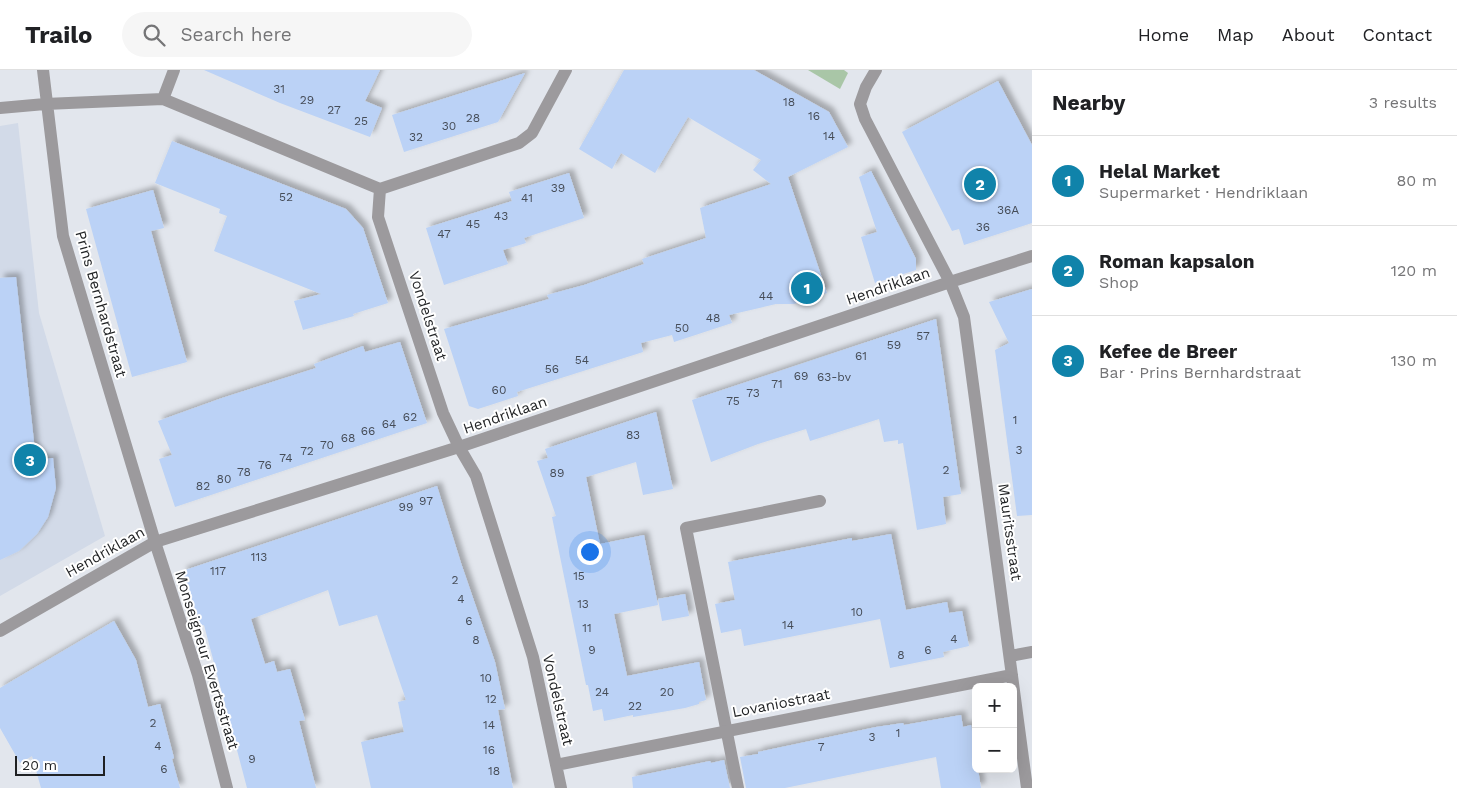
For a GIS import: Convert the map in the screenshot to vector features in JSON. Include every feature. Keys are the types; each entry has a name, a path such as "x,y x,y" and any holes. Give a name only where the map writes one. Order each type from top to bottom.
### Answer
{"street":[{"name":"Prins Bernhardstraat","path":"42,70 63,236 155,542"},
{"path":"163,99 174,70"},
{"path":"0,108 45,104 163,99 380,189 519,143 532,133 566,70"},
{"name":"Mauritsstraat","path":"876,70 866,87 860,104 865,119 950,282 964,317 1027,788"},
{"name":"Vondelstraat","path":"380,189 378,217 443,413 459,447 476,476 532,657 561,788"},
{"name":"Hendriklaan","path":"0,631 155,542 459,447 1032,256"},
{"path":"738,788 686,528 820,501"},
{"name":"Monseigneur Evertsstraat","path":"155,542 198,675 227,788"},
{"path":"1010,656 1032,652"},
{"name":"Lovaniostraat","path":"556,765 1012,675"}],"shaded area":[{"path":"18,123 39,313 105,536 0,596 0,126"}],"green space":[{"path":"808,70 844,70 848,73 840,89"}],"building":[{"path":"204,70 380,70 365,101 382,108 370,137 280,103"},
{"path":"624,70 754,70 829,112 848,147 788,177 827,293 794,304 776,304 729,315 732,323 674,342 672,335 641,343 643,352 517,392 518,396 478,409 469,406 444,329 549,299 547,295 584,285 644,264 642,259 706,238 700,208 771,184 753,170 761,160 688,117 655,173 621,153 612,169 579,149"},
{"path":"525,73 498,122 404,152 392,115"},
{"path":"998,81 1032,145 1032,223 964,245 959,229 952,231 902,132"},
{"path":"172,141 346,209 363,228 388,303 353,314 354,316 303,330 294,301 321,294 214,251 227,216 219,213 220,209 155,183"},
{"path":"871,171 916,259 916,270 875,283 861,237 877,232 859,177"},
{"path":"569,173 584,218 524,238 526,243 503,250 508,264 444,285 426,228 512,201 509,192"},
{"path":"153,190 164,228 151,231 187,362 132,377 86,209"},
{"path":"16,277 36,460 53,458 56,488 48,517 37,534 19,551 0,560 0,278"},
{"path":"1032,289 1032,515 1017,516 995,350 1009,343 989,302"},
{"path":"936,319 961,494 943,497 946,524 917,530 903,443 898,444 898,440 884,442 879,419 810,441 806,429 758,444 711,462 692,400"},
{"path":"400,342 427,423 175,507 159,459 172,455 158,421 316,368 314,364 363,346 365,352"},
{"path":"656,412 673,489 643,495 636,462 586,477 600,544 644,535 658,605 614,614 627,676 699,662 706,700 685,708 604,721 602,709 593,711 588,685 586,685 552,517 556,516 537,461 548,458 545,449"},
{"path":"437,486 495,662 505,709 498,710 513,788 371,788 361,742 404,732 398,702 406,700 377,615 339,626 328,590 251,619 265,664 274,661 277,672 290,669 305,720 299,721 316,788 247,788 204,625 201,626 182,571"},
{"path":"891,534 906,610 947,602 949,613 962,611 969,646 943,652 944,657 890,668 880,619 744,646 741,629 721,633 715,604 735,600 728,562 852,538 852,541"},
{"path":"685,594 689,616 662,621 658,599"},
{"path":"114,621 136,660 148,707 160,704 180,788 41,788 32,756 20,763 0,728 0,688"},
{"path":"961,715 963,727 971,725 972,773 979,773 981,788 941,788 936,757 785,788 746,788 740,757 876,727 903,723 904,725"},
{"path":"724,760 730,788 633,788 632,777 710,761 711,763"}],"place":[{"name":"Roman kapsalon","path":"980,184"},
{"name":"Helal Market","path":"807,288"},
{"name":"Kefee de Breer","path":"30,460"}]}
